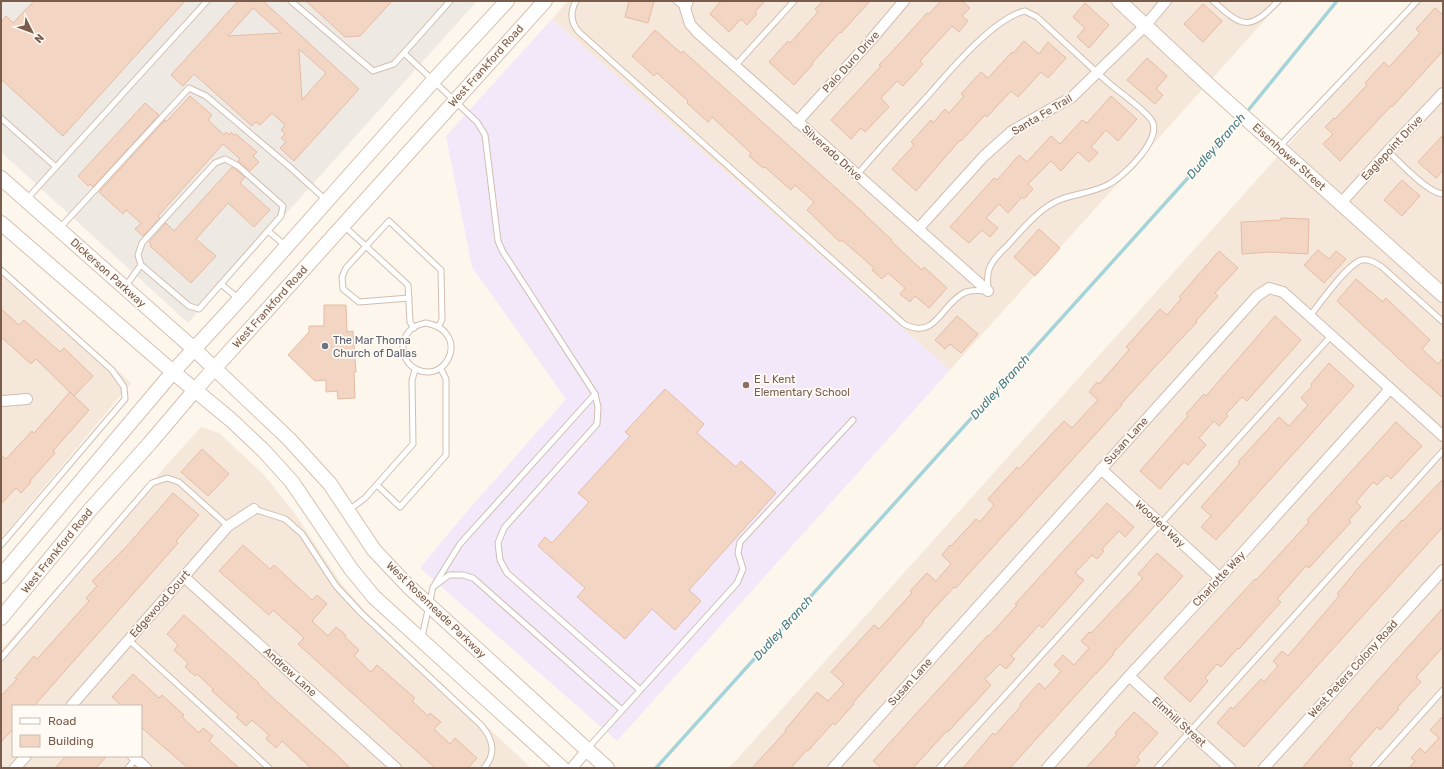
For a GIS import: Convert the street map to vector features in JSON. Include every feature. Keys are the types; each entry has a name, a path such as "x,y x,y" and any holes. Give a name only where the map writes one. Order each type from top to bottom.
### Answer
{"main road":[{"path":"1,576 173,372 287,247 434,80 507,1"},
{"name":"West Frankford Road","path":"1,618 90,510 214,368 545,1"},
{"name":"Eisenhower Street","path":"1118,1 1212,88 1443,295"},
{"name":"Dickerson Parkway","path":"1,178 214,368"},
{"path":"1,222 264,451 292,482 356,575 374,597 562,768"},
{"name":"West Rosemeade Parkway","path":"214,368 289,439 321,472 374,550 408,586 603,765"}],"street":[{"name":"Palo Duro Drive","path":"797,122 904,1"},
{"name":"Santa Fe Trail","path":"918,229 984,156 1012,130 1072,97 1145,26 1166,1"},
{"name":"Silverado Drive","path":"686,5 690,24 697,32 988,291"},
{"name":"Eaglepoint Drive","path":"1341,203 1443,93"},
{"name":"Susan Lane","path":"833,768 1257,296 1269,288 1283,292 1443,436"},
{"name":"Charlotte Way","path":"1047,768 1390,389"},
{"path":"2,401 27,399"},
{"name":"Wooded Way","path":"1101,469 1220,578"},
{"name":"Edgewood Court","path":"74,705 228,526 254,509"},
{"name":"West Peters Colony Road","path":"1264,768 1443,570"},
{"name":"Andrew Lane","path":"184,577 396,768"},
{"name":"Elmhill Street","path":"1129,676 1230,768"},
{"path":"572,768 587,750"},
{"path":"15,768 25,757"},
{"path":"135,758 146,768"}],"lane":[{"path":"26,200 207,1"},
{"path":"291,1 373,71 394,64 450,1"},
{"path":"576,1 572,12 572,22 579,32 904,324 917,329 927,327 932,324 955,299 963,293 971,291 988,291 987,276 995,258 1036,215 1045,208 1059,201 1110,184 1125,172 1151,142 1154,129 1152,122 1144,112 1031,13 1025,11 1018,12 979,40 856,175"},
{"path":"676,1 686,5"},
{"path":"735,66 794,1"},
{"path":"1214,1 1239,22 1251,22 1262,16 1278,1"},
{"path":"1275,143 1417,1"},
{"path":"404,53 477,122 485,135 498,241 503,252 595,394 598,407 597,424 504,528 498,543 500,560 507,573 640,690"},
{"path":"59,230 189,88 206,96 291,168 327,201"},
{"path":"1,118 56,167"},
{"path":"1388,151 1428,188 1439,194 1443,194"},
{"path":"225,159 238,166 283,206 281,216 268,231 199,308 189,306 141,266 138,255 142,243 215,163 225,159"},
{"path":"409,298 359,302 344,289 342,277 346,268 388,221 441,270 442,320 438,327"},
{"path":"343,225 408,285 410,322 414,328"},
{"path":"268,231 287,247"},
{"path":"1310,316 1347,269 1356,262 1371,260 1382,267 1443,322"},
{"path":"124,288 141,266"},
{"path":"1,270 112,370 124,387 125,399 1,545"},
{"path":"221,284 240,299"},
{"path":"426,323 438,327 448,335 452,347 449,358 441,369 428,372 415,370 406,360 402,349 405,338 414,328 426,323"},
{"path":"939,768 1331,336"},
{"path":"377,485 400,507 446,455 446,379 441,369"},
{"path":"348,510 365,498 413,444 412,380 415,370"},
{"path":"421,640 433,587 460,544 595,394"},
{"path":"587,750 737,583 743,569 738,553 740,542 852,420"},
{"path":"1157,768 1443,452"},
{"path":"1,658 152,483 167,478 179,482 228,526"},
{"path":"254,509 285,519 298,530 336,586 361,613 489,734 493,745 491,757 484,768"},
{"path":"433,587 449,575 463,575 473,578 622,710"},
{"path":"129,640 269,768"},
{"path":"1373,768 1443,690"},
{"path":"128,768 135,758"}],"shaded area":[{"path":"1,1 477,1 188,323 1,152"},
{"path":"568,1 1282,1 950,370 552,19"},
{"path":"1417,1 1443,1 1443,768 729,768"},
{"name":"E L Kent Elementary School","path":"552,19 950,370 617,741 420,568 458,522 566,399 472,267 446,136"},
{"path":"1,265 131,383 1,539"},
{"path":"201,427 219,433 263,474 293,511 343,586 365,611 531,768 1,768 1,650"}],"building":[{"path":"34,1 185,1 63,136 1,79 1,22 6,16 13,23"},
{"path":"238,1 263,1 359,89 294,161 280,148 286,142 281,138 285,134 281,130 285,125 272,113 260,125 256,122 252,126 194,74 183,86 171,75","holes":["253,8 281,33 228,36","299,49 326,73 302,100"]},
{"path":"306,1 392,1 360,36 345,37"},
{"path":"629,1 654,1 648,23 625,17"},
{"path":"721,1 765,1 755,12 757,14 747,25 741,19 729,32 710,14"},
{"path":"823,1 870,1 841,33 840,32 794,85 769,62 788,41 790,43 818,12 815,9"},
{"path":"941,1 962,1 970,8 962,16 968,21 959,32 952,26 920,61 923,64 903,86 897,81 881,98 889,107 865,132 861,128 851,139 831,120 927,13 929,14"},
{"path":"1085,3 1109,25 1089,48 1077,37 1085,28 1073,17"},
{"path":"1203,4 1222,21 1203,42 1184,24"},
{"path":"1435,8 1443,15 1443,51 1340,161 1323,144 1333,134 1325,127 1334,118 1335,119 1367,85 1365,83 1384,62 1389,67 1420,33 1416,29"},
{"path":"655,30 681,53 683,51 865,214 922,270 924,267 947,288 929,308 915,296 910,302 900,294 905,288 888,273 882,279 872,270 874,268 842,240 840,242 807,210 814,202 795,185 791,190 765,167 763,168 749,156 751,153 712,117 708,122 687,103 688,101 657,73 654,76 632,56"},
{"path":"1024,41 1039,54 1048,42 1066,58 1048,78 1041,72 1018,97 1011,91 987,117 985,115 961,141 960,140 916,191 892,169 914,145 911,142 931,120 933,123 945,109 949,113 964,96 961,94 981,72 988,78"},
{"path":"1147,58 1167,76 1156,89 1163,95 1155,104 1127,80"},
{"path":"190,96 212,115 208,120 224,135 226,132 229,135 231,132 234,135 236,134 257,152 253,156 259,162 250,171 238,161 240,159 223,144 158,216 160,218 143,236 135,229 141,223 126,210 123,214 99,192 165,120 166,122"},
{"path":"1111,96 1137,119 1118,141 1106,130 1091,147 1098,153 1089,162 1078,152 1061,171 1051,161 1028,184 1033,189 1024,199 1022,197 1008,213 999,204 986,218 998,228 990,237 982,230 969,243 950,227 994,178 997,180 1019,155 1027,162 1051,136 1060,144 1082,120 1087,123"},
{"path":"145,103 159,115 93,187 90,184 88,186 78,176"},
{"path":"1443,135 1443,170 1436,178 1418,162"},
{"path":"232,167 245,177 240,183 270,210 254,227 228,203 196,239 216,256 191,283 150,246 151,244 149,242 166,223 174,231"},
{"path":"1402,180 1420,196 1402,216 1384,200"},
{"path":"1281,218 1309,219 1308,254 1270,252 1242,254 1241,222 1281,220"},
{"path":"1039,229 1060,248 1035,276 1014,257"},
{"path":"1318,250 1329,259 1336,251 1346,259 1324,283 1304,265"},
{"path":"1219,251 1238,268 1215,293 1218,296 1196,321 1197,322 1121,404 1122,405 956,588 954,587 923,621 924,622 853,703 854,704 835,725 833,723 791,768 752,768 786,731 785,730 817,692 828,701 844,684 831,672 874,625 879,629 912,593 910,591 927,573 936,581 951,564 942,555 976,519 980,522 994,505 988,499 1017,467 1019,469 1064,421 1072,428 1098,400 1089,392 1097,382 1099,384 1129,350 1126,347 1160,309 1167,315 1181,299 1179,297"},
{"path":"1356,279 1383,302 1386,298 1430,340 1422,349 1438,364 1443,358 1443,398 1337,301"},
{"name":"The Mar Thoma Church of Dallas","path":"324,305 346,305 347,332 353,331 356,372 354,372 355,398 338,399 337,391 326,392 326,380 315,381 288,355 309,332 309,326 324,326"},
{"path":"1,309 19,325 24,320 60,352 64,348 93,376 74,396 36,359 31,364 1,337"},
{"path":"957,316 978,334 961,353 950,344 945,349 935,340"},
{"path":"1275,316 1301,340 1247,401 1242,397 1226,414 1228,416 1219,426 1214,421 1199,438 1206,445 1188,465 1184,462 1160,489 1140,471 1188,416 1186,414 1204,394 1206,396"},
{"path":"1329,363 1354,386 1216,540 1201,527 1211,516 1201,507 1240,463 1238,462 1279,417 1289,426 1308,405 1301,398"},
{"path":"665,389 704,424 697,433 736,467 741,461 776,493 689,590 701,601 675,630 652,609 625,639 577,597 585,588 538,546 545,537 552,543 589,502 578,493 630,436 625,432"},
{"path":"70,392 89,410 53,451 55,453 21,493 16,488 1,504 1,455 6,459 32,431 34,433"},
{"path":"1396,422 1422,446 1391,479 1387,475 1377,485 1373,482 1356,502 1361,507 1349,520 1351,522 1309,568 1306,566 1277,599 1281,602 1239,649 1238,648 1221,667 1217,664 1205,678 1208,681 1190,702 1164,678 1309,522 1307,520"},
{"path":"202,449 229,474 208,496 181,472"},
{"path":"1443,479 1443,527 1244,747 1217,723 1231,707 1233,709 1261,679 1264,682 1278,666 1273,661 1282,651 1288,656 1339,596 1337,594 1359,567 1402,520 1403,521"},
{"path":"173,493 199,515 176,541 178,543 35,705 12,705 12,730 1,742 1,696 17,679 15,678 34,656 37,659 89,601 86,598 97,586 92,581 127,546"},
{"path":"1107,503 1134,527 1125,537 1119,531 1102,549 1104,551 1097,559 1092,555 1075,573 1084,580 1042,628 1039,625 1011,656 1015,659 1006,669 1000,664 985,679 991,685 913,768 881,768 873,761 988,635 989,636 1017,605 1015,604"},
{"path":"243,545 270,569 274,565 312,600 317,595 327,604 312,621 328,636 336,627 346,635 345,637 359,650 354,656 371,672 377,665 415,698 412,701 428,716 430,713 441,722 434,729 450,744 455,738 477,758 468,768 435,768 298,644 304,638 273,610 269,615 219,571"},
{"path":"1157,553 1183,576 1113,653 1114,654 1096,674 1010,768 963,768 993,733 995,735 1021,706 1020,704 1039,683 1045,689 1061,671 1054,665 1063,655 1074,665 1089,648 1081,641 1089,632 1091,633 1143,578 1138,574"},
{"path":"1443,608 1443,647 1416,677 1421,682 1397,708 1399,709 1380,730 1377,727 1349,759 1353,763 1349,768 1302,768 1378,680"},
{"path":"184,615 350,768 311,768 282,741 276,748 266,739 269,735 252,720 246,726 236,717 239,715 212,691 213,689 197,674 195,676 185,667 188,663 174,650 178,645 167,634"},
{"path":"133,674 159,698 162,695 184,715 182,717 199,733 203,728 213,736 209,741 239,768 188,768 142,728 142,705 121,705 112,697"},
{"path":"1134,712 1158,733 1137,757 1140,760 1133,768 1086,768 1117,734 1115,733"},
{"path":"1443,716 1443,764 1439,768 1409,768 1415,761 1411,758 1420,748 1425,753 1439,738 1430,730"},
{"path":"65,757 106,757 96,768 55,768"}],"waterway":[{"name":"Dudley Branch","path":"1246,113 1337,1"},
{"name":"Dudley Branch","path":"656,768 1242,118"}],"place":[{"name":"The Mar Thoma Church of Dallas","path":"325,346"},
{"name":"E L Kent Elementary School","path":"746,385"}]}
